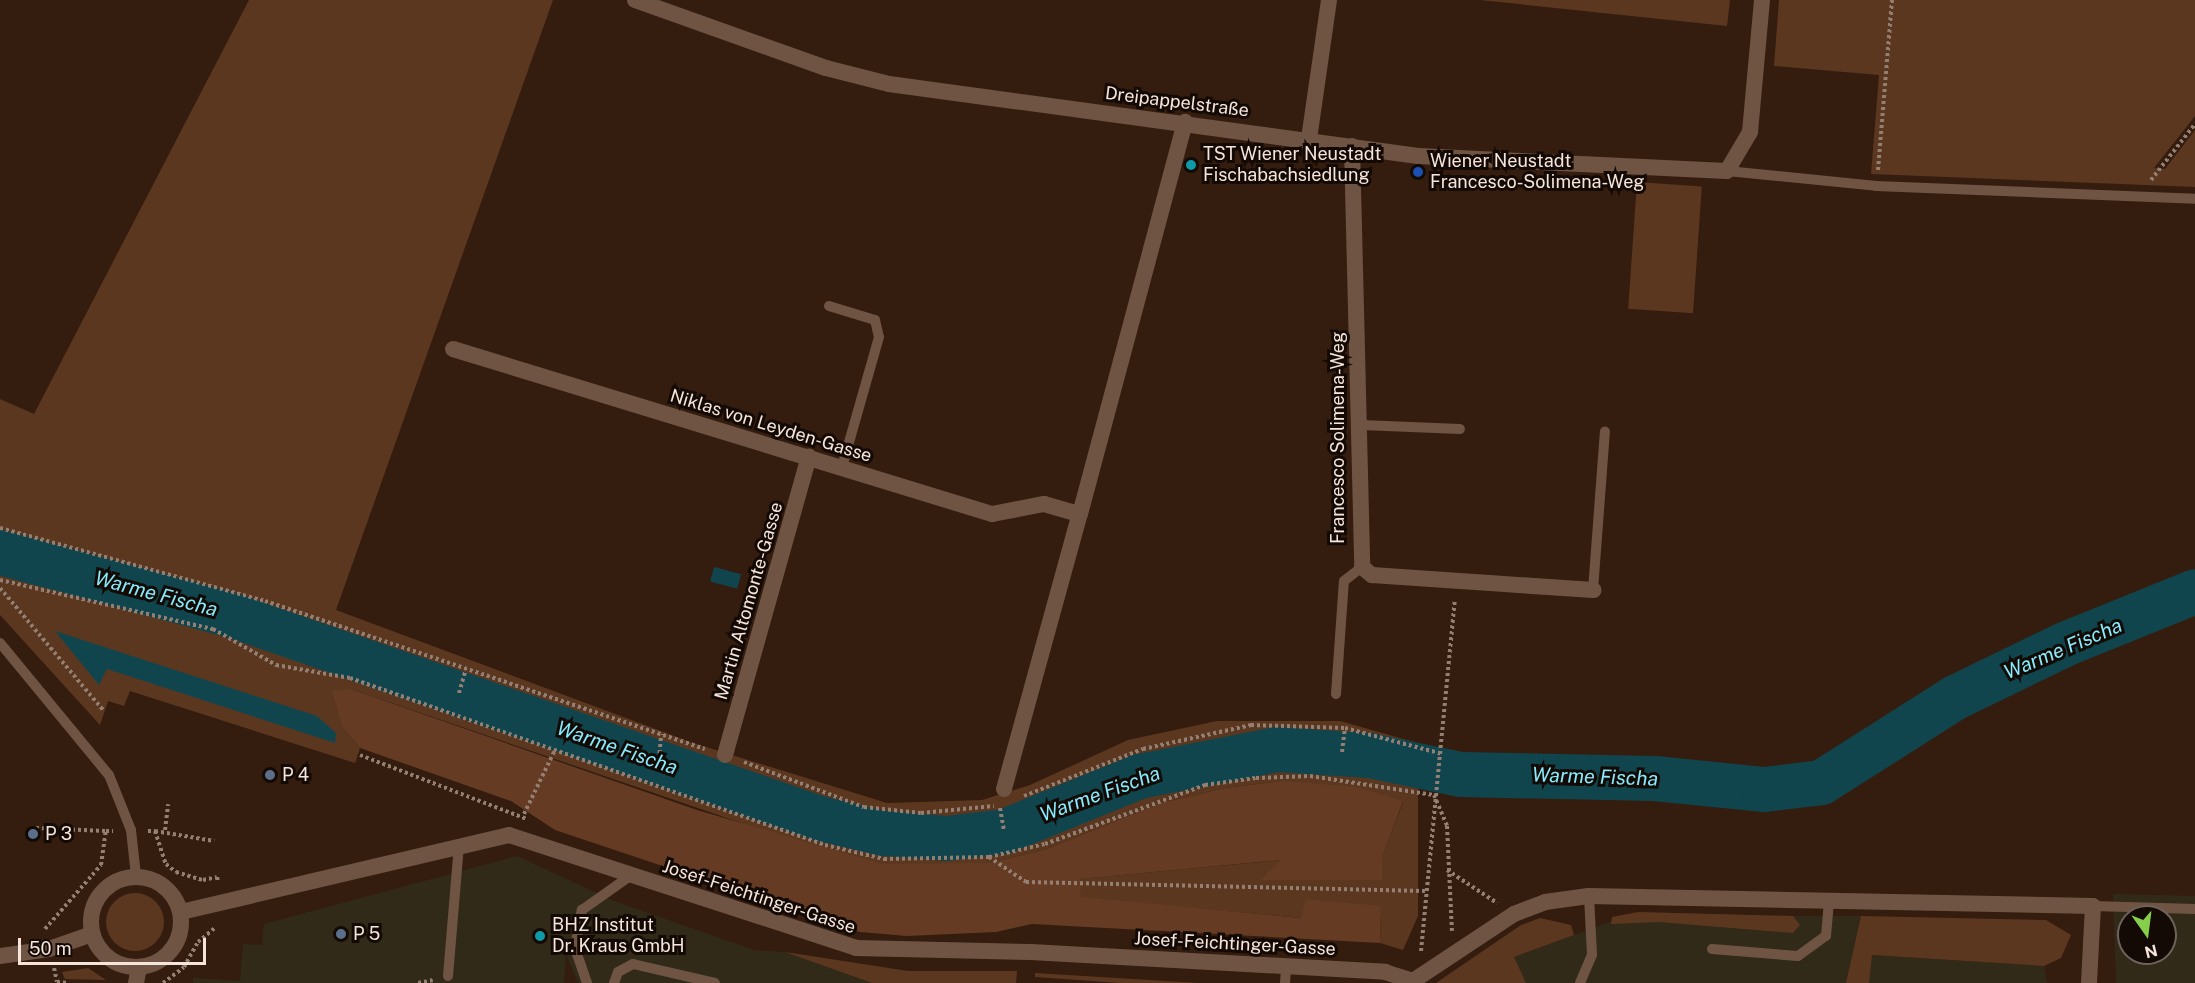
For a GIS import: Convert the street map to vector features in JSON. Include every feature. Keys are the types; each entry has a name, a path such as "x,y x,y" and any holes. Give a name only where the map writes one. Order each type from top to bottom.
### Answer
{"street":[{"name":"Dreipappelstraße","path":"635,0 826,68 889,84 1185,122 1418,156 1726,171"},
{"path":"1309,139 1329,0"},
{"path":"1726,171 1750,132 1762,0"},
{"path":"1002,797 1185,122"},
{"name":"Francesco Solimena-Weg","path":"1352,146 1362,425 1362,567 1372,575 1593,590"},
{"name":"Niklas von Leyden-Gasse","path":"453,349 992,514 1044,504 1080,514"},
{"name":"Martin Altomonte-Gasse","path":"725,755 809,458"},
{"name":"Josef-Feichtinger-Gasse","path":"181,912 459,844 509,835 545,843 630,876 856,948 1031,952 1285,975 1385,972 1413,982"},
{"path":"136,876 165,887 181,912 178,942 167,956 138,975 111,960 92,934 94,905 102,891 136,876"},
{"path":"1413,982 1514,915 1545,902 1589,896 2093,906 2089,983"},
{"path":"0,956 49,949 92,934"}],"lane":[{"path":"1726,171 1876,186 2195,199"},
{"path":"829,306 875,320 879,337 842,467"},
{"path":"1362,425 1460,429"},
{"path":"1593,590 1605,431"},
{"path":"1336,694 1344,581 1362,567"},
{"path":"0,643 94,752 124,804 131,830 136,876"},
{"path":"448,976 459,844"},
{"path":"587,983 575,948 582,910 630,876"},
{"path":"1580,983 1592,954 1589,896"},
{"path":"1712,949 1798,956 1826,936 1829,901"},
{"path":"2093,906 2195,909"},
{"path":"614,983 618,972 633,964 715,983"}],"path":[{"path":"1876,186 1892,0"},
{"path":"2138,197 2195,124"},
{"path":"0,580 213,629 276,665 350,678 825,846 884,859 989,857 1045,844 1205,785 1256,777 1310,776 1434,795"},
{"path":"1413,982 1434,795 1442,762 1456,580"},
{"path":"0,588 104,711"},
{"path":"459,693 466,669"},
{"path":"1342,752 1345,728"},
{"path":"659,759 661,734"},
{"path":"524,814 555,750"},
{"path":"360,755 524,814 545,843"},
{"path":"1434,795 1447,826 1448,915 1458,951"},
{"path":"1002,797 1004,831"},
{"path":"165,831 168,804"},
{"path":"36,828 165,831 214,842"},
{"path":"69,983 57,982 44,924 101,865 106,831"},
{"path":"155,831 166,864 188,878 217,877 229,923 209,930 184,968 163,983"},
{"path":"989,857 1026,882 1425,891"},
{"path":"1447,870 1514,915"}],"shaded area":[{"path":"249,0 553,0 336,610 693,743 887,803 982,800 1030,785 1128,740 1217,721 1340,721 1428,746 1418,783 1418,916 1403,950 1380,943 1381,906 1302,918 1081,898 1079,879 1282,860 1261,879 1382,858 1403,802 1282,781 1225,788 1161,803 1047,849 990,863 934,867 881,864 820,850 351,689 343,728 360,748 355,763 130,691 124,706 108,701 100,725 0,615 0,399 34,414"},
{"path":"1480,0 1730,0 1727,26"},
{"path":"1779,0 2195,0 2195,116 2154,168 2165,169 2195,130 2195,187 1871,174 1879,75 1774,66"},
{"path":"1637,182 1702,187 1693,313 1628,309"},
{"path":"351,689 697,810 882,864 990,863 1047,849 1161,803 1225,788 1282,781 1356,787 1403,801 1382,858 1382,880 1260,880 1281,860 1080,879 1081,897 1301,918 1306,899 1381,906 1380,943 1032,924 996,932 907,936 860,932 555,830 511,801 360,748 343,728 332,691"},
{"path":"517,856 614,901 754,950 785,952 872,983 578,983 566,954 564,983 193,983 193,978 240,981 243,944 262,945 264,924"},
{"path":"135,893 146,895 159,906 164,922 162,933 151,946 135,951 124,949 111,938 106,922 108,911 119,898"},
{"path":"2113,894 2195,896 2195,983 2116,983"},
{"path":"1638,912 1861,916 1846,983 1525,983 1514,957"},
{"path":"1638,912 1793,916 1800,925 1793,933 1659,922 1611,924 1612,917"},
{"path":"1861,916 2046,920 2071,935 2061,958 2044,966 1872,955 1869,983 1846,983"},
{"path":"1540,918 1571,925 1574,935 1514,957 1526,983 1436,983 1521,925"},
{"path":"785,952 908,971 1017,971 1016,983 872,983"},
{"path":"1871,955 2044,966 2047,983 1869,983"},
{"path":"88,968 106,980 65,979 62,972"},
{"path":"1035,973 1199,983 1120,983 1035,977"}],"water":[{"path":"714,567 741,574 737,589 710,581"},
{"path":"55,631 317,716 336,733 335,743 107,669 99,685"}],"waterway":[{"name":"Warme Fischa","path":"0,552 232,615 819,818 883,833 946,838 1004,831 1139,776 1276,749 1369,755 1460,774 1654,778 1764,789 1821,782 1955,697 2064,644 2195,591"}],"place":[{"name":"TST Wiener Neustadt Fischabachsiedlung","path":"1191,165"},
{"name":"Wiener Neustadt Francesco-Solimena-Weg","path":"1418,172"},
{"name":"P 4","path":"270,775"},
{"name":"P 3","path":"33,834"},
{"name":"P 5","path":"341,934"},
{"name":"BHZ Institut Dr. Kraus GmbH","path":"540,936"}]}
